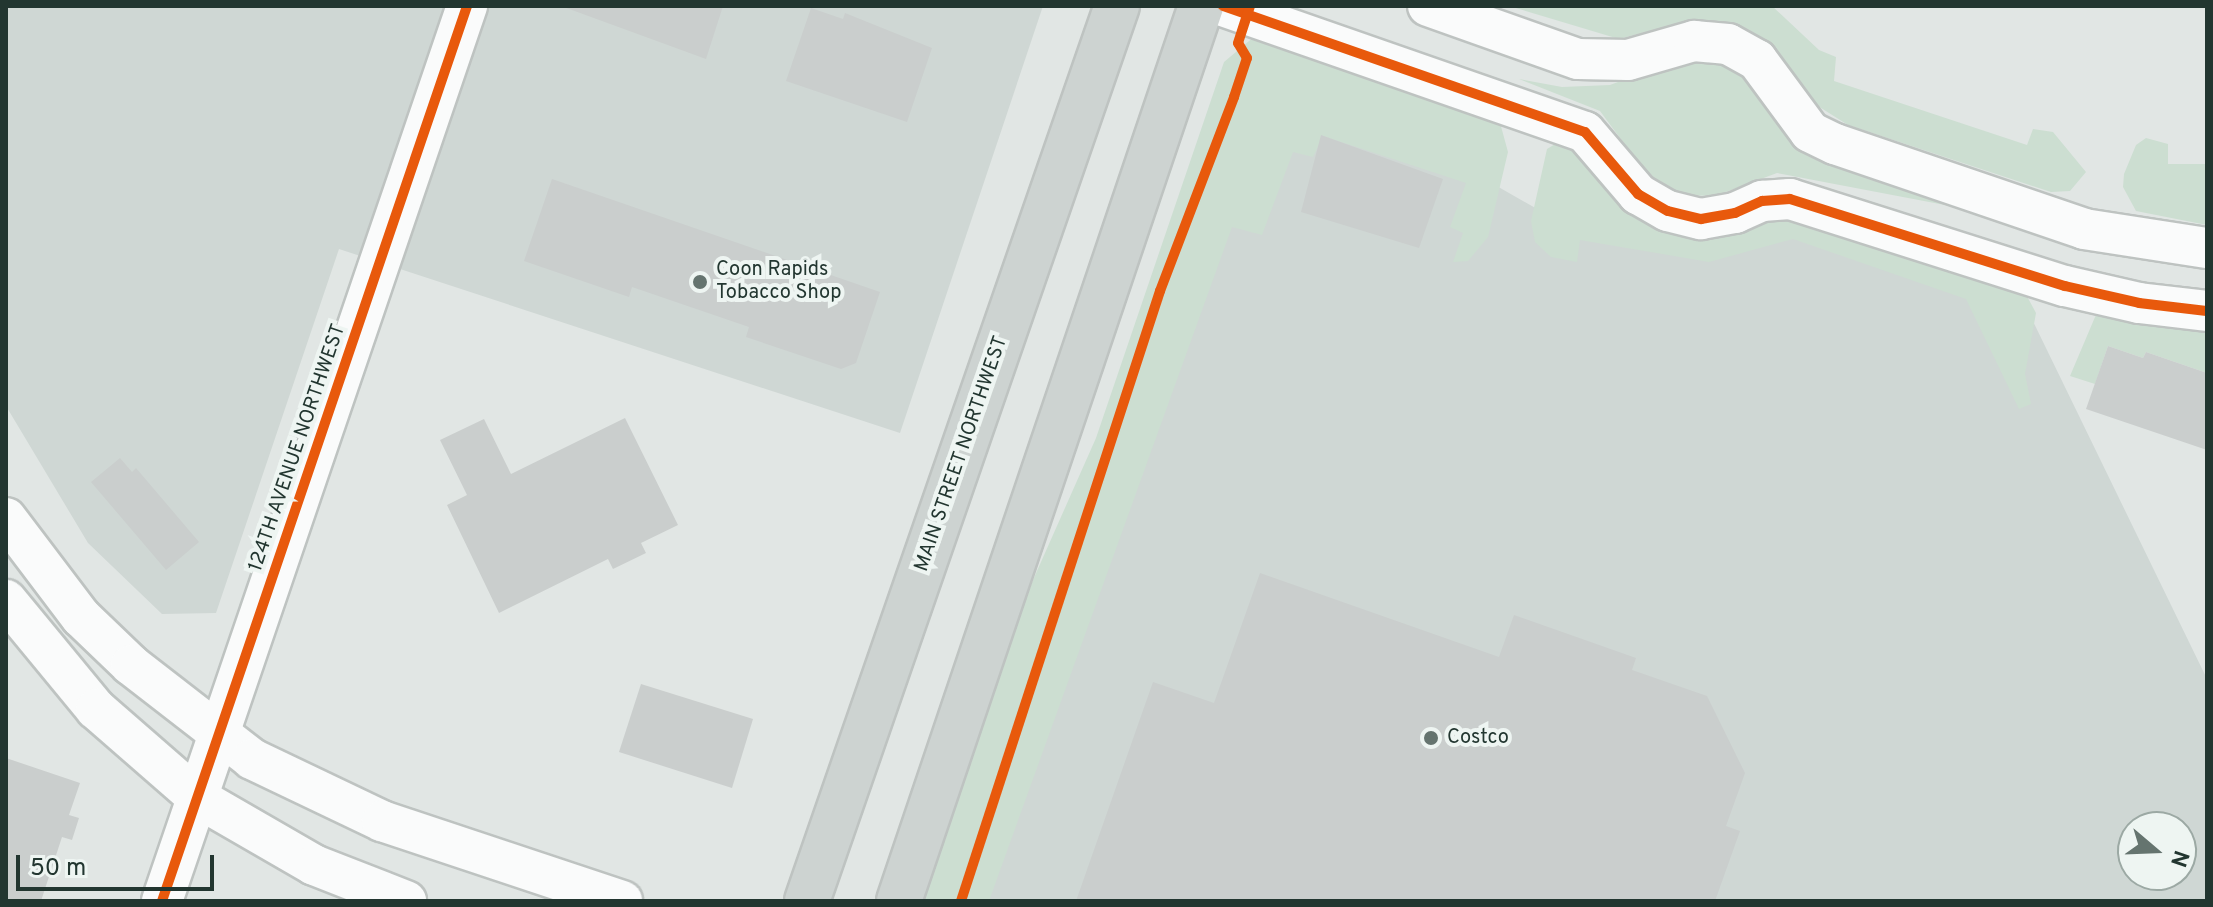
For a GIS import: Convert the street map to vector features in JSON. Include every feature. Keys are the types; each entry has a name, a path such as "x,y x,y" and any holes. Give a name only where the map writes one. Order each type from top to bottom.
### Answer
{"main road":[{"name":"MAIN STREET NORTHWEST","path":"807,901 1117,6"},
{"path":"899,901 1201,6"}],"street":[{"name":"124TH AVENUE NORTHWEST","path":"162,901 467,6"},
{"path":"1223,6 1585,132 1638,194 1668,211 1701,219 1735,213 1762,201 1790,199 2065,286 2139,303 2207,311"},
{"path":"1428,6 1578,59 1628,60 1694,41 1728,44 1757,60 1810,132 1835,144 2084,229 2207,248"},
{"path":"6,518 81,617 219,737 252,759 382,821 622,901"},
{"path":"6,600 96,709 198,798 314,865 406,901"}],"shaded area":[{"path":"6,6 1043,6 900,433 339,249 216,613 162,614 88,543 6,406"},
{"path":"1267,102 1488,181 1567,226 1795,230 2026,307 2207,679 2207,901 979,901"}],"green space":[{"path":"1509,6 1772,6 1819,50 1836,57 1834,81 2027,145 2033,129 2053,132 2086,172 2070,191 2051,192 1848,125 1810,101 1789,67 1747,29 1691,20 1619,39"},
{"path":"1255,36 1499,119 1508,152 1488,237 1468,261 1453,262 1463,233 1450,227 1466,183 1323,136 1313,157 1293,152 1262,235 1232,227 989,901 922,901 1029,589 1096,438 1224,62"},
{"path":"1719,57 1966,209 1777,173 1715,196 1679,195 1649,177 1600,111 1519,79 1562,87 1610,85 1666,64"},
{"path":"1565,138 1615,188 1772,213 2023,289 2036,313 2025,374 2031,404 2019,409 1966,299 1793,239 1709,262 1580,240 1577,262 1551,257 1535,242 1531,221 1547,149"},
{"path":"2146,138 2168,144 2168,164 2207,164 2207,225 2136,211 2123,187 2124,174 2136,145"},
{"path":"2098,310 2207,329 2207,373 2146,352 2143,358 2108,346 2095,384 2070,376"}],"building":[{"path":"561,6 723,6 706,59"},
{"path":"811,8 843,19 845,13 932,48 907,122 786,81"},
{"path":"1321,135 1443,179 1419,248 1301,212"},
{"path":"552,179 880,292 856,363 841,369 746,337 749,327 632,287 629,297 524,261"},
{"path":"2108,346 2143,358 2146,352 2207,373 2207,450 2086,409"},
{"path":"625,418 678,525 641,543 646,553 613,569 608,559 499,613 447,505 467,495 440,440 484,419 511,474"},
{"path":"120,458 132,472 136,468 199,542 166,570 91,482"},
{"name":"Costco","path":"1260,573 1499,657 1514,615 1636,658 1632,670 1707,696 1745,773 1726,826 1740,831 1715,901 1076,901 1153,682 1214,703"},
{"path":"641,684 753,719 732,788 619,752"},
{"path":"6,758 80,783 69,815 79,818 72,840 62,837 41,901 6,901"}],"cycle path":[{"path":"162,901 467,6"},
{"path":"1223,6 1585,132 1638,194 1668,211 1701,219 1735,213 1762,201 1790,199 2065,286 2139,303 2207,311"},
{"path":"961,901 1160,291 1247,58 1238,43 1250,6"}],"place":[{"name":"Coon Rapids Tobacco Shop","path":"700,282"},
{"name":"Costco","path":"1431,738"}]}
